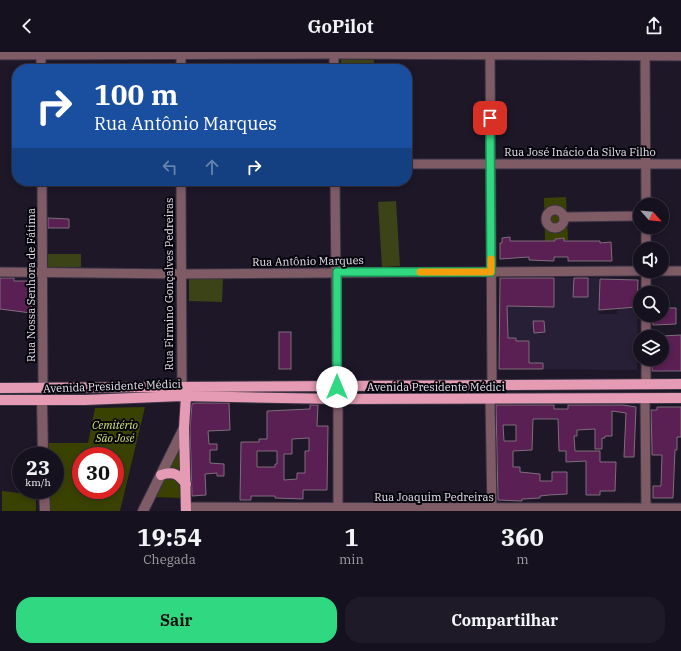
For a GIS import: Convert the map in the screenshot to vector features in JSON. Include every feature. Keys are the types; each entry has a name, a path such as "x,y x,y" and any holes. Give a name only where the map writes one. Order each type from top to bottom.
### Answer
{"main road":[{"path":"552,384 552,399"},
{"name":"Avenida Presidente Médici","path":"0,388 43,389 681,384"},
{"path":"261,387 261,398"},
{"path":"84,388 84,400"},
{"name":"Avenida Presidente Médici","path":"0,400 42,401 186,396 338,399 681,398"},
{"path":"186,396 184,428 186,509"},
{"path":"161,475 171,472 176,473 186,484"}],"street":[{"path":"41,53 41,64"},
{"path":"0,55 41,53 334,53 645,54 681,56"},
{"path":"334,53 334,64"},
{"path":"181,64 182,54"},
{"path":"490,54 492,386"},
{"path":"645,54 646,198"},
{"name":"Rua José Inácio da Silva Filho","path":"412,164 681,164"},
{"name":"Rua Nossa Senhora de Fátima","path":"42,186 43,389"},
{"name":"Rua Firmino Gonçalves Pedreiras","path":"181,186 182,387"},
{"path":"335,186 337,387"},
{"path":"564,217 633,216"},
{"name":"Rua Antônio Marques","path":"0,272 181,274 633,271"},
{"path":"669,271 681,271"},
{"path":"646,366 646,384"},
{"path":"645,398 646,509"},
{"path":"338,399 338,510"},
{"path":"490,399 492,510"},
{"path":"42,401 44,447"},
{"path":"143,511 184,428"},
{"path":"44,499 45,511"},
{"name":"Rua Joaquim Pedreiras","path":"186,509 492,510 681,508"}],"shaded area":[{"path":"500,278 599,278 599,314 617,314 617,280 638,280 638,286 633,286 633,322 638,322 637,330 633,330 633,366 637,366 637,370 499,369"}],"green space":[{"path":"341,59 374,60 374,64 341,64"},
{"path":"566,197 568,240 545,241 544,198"},
{"path":"396,201 400,266 382,267 378,202"},
{"path":"48,254 81,254 81,267 48,268"},
{"path":"189,278 223,279 222,302 189,301"},
{"name":"Cemitério São José","path":"145,407 124,494 124,447 72,447 72,499 123,499 120,511 50,511 50,499 64,499 64,447 49,447 49,443 88,443 95,408"},
{"path":"183,441 182,498 153,497"},
{"path":"2,491 12,492 12,499 36,499 36,511 2,511"}],"building":[{"path":"48,218 69,219 69,228 48,228"},
{"path":"510,237 510,241 555,241 555,239 564,238 564,241 600,241 600,243 611,242 612,261 568,261 568,257 554,257 554,261 529,260 529,257 500,259 500,243 502,243 502,238"},
{"path":"0,278 14,278 14,281 33,281 31,313 0,309"},
{"path":"500,278 554,278 554,307 507,306 508,338 516,338 516,341 529,341 529,363 543,363 543,369 499,369"},
{"path":"574,278 588,278 588,297 573,297"},
{"path":"600,279 638,280 638,286 633,286 633,307 599,310"},
{"path":"669,308 676,308 676,324 653,325 653,322 669,322"},
{"path":"533,321 544,321 545,332 534,333"},
{"path":"279,332 291,332 291,369 279,369"},
{"path":"681,335 681,371 652,371 652,366 669,366 669,336"},
{"path":"229,403 230,430 208,431 209,444 217,444 217,450 210,450 210,463 224,464 224,476 217,476 217,473 205,474 206,495 192,496 190,428 192,404"},
{"path":"310,405 318,405 317,426 328,426 327,490 303,490 303,499 275,498 275,496 251,496 251,500 240,500 241,442 259,442 259,439 267,439 267,411 310,409","holes":["309,438 309,451 305,451 305,473 297,473 297,479 284,480 284,454 292,454 292,439","257,451 277,451 277,464 275,464 275,467 257,467"]},
{"path":"496,405 554,405 554,409 568,409 568,405 623,405 636,407 634,457 624,457 626,413 612,411 612,436 605,436 605,438 602,438 602,449 595,449 595,429 577,430 577,436 574,436 575,451 600,451 600,462 616,462 615,491 600,491 600,495 586,495 586,461 566,462 566,451 559,451 558,419 533,419 532,450 513,451 513,467 520,467 520,472 540,474 540,481 552,481 552,472 567,472 567,494 540,496 540,498 522,499 522,501 498,500","holes":["503,425 516,425 516,441 504,441"]},
{"path":"657,407 681,407 681,437 677,437 677,450 675,450 673,498 653,498 653,486 661,486 662,455 652,455 651,410 657,410"}],"slow traffic":[{"path":"420,272 491,272 491,259"}],"route":[{"path":"337,387 337,272 491,272 490,118"}]}
